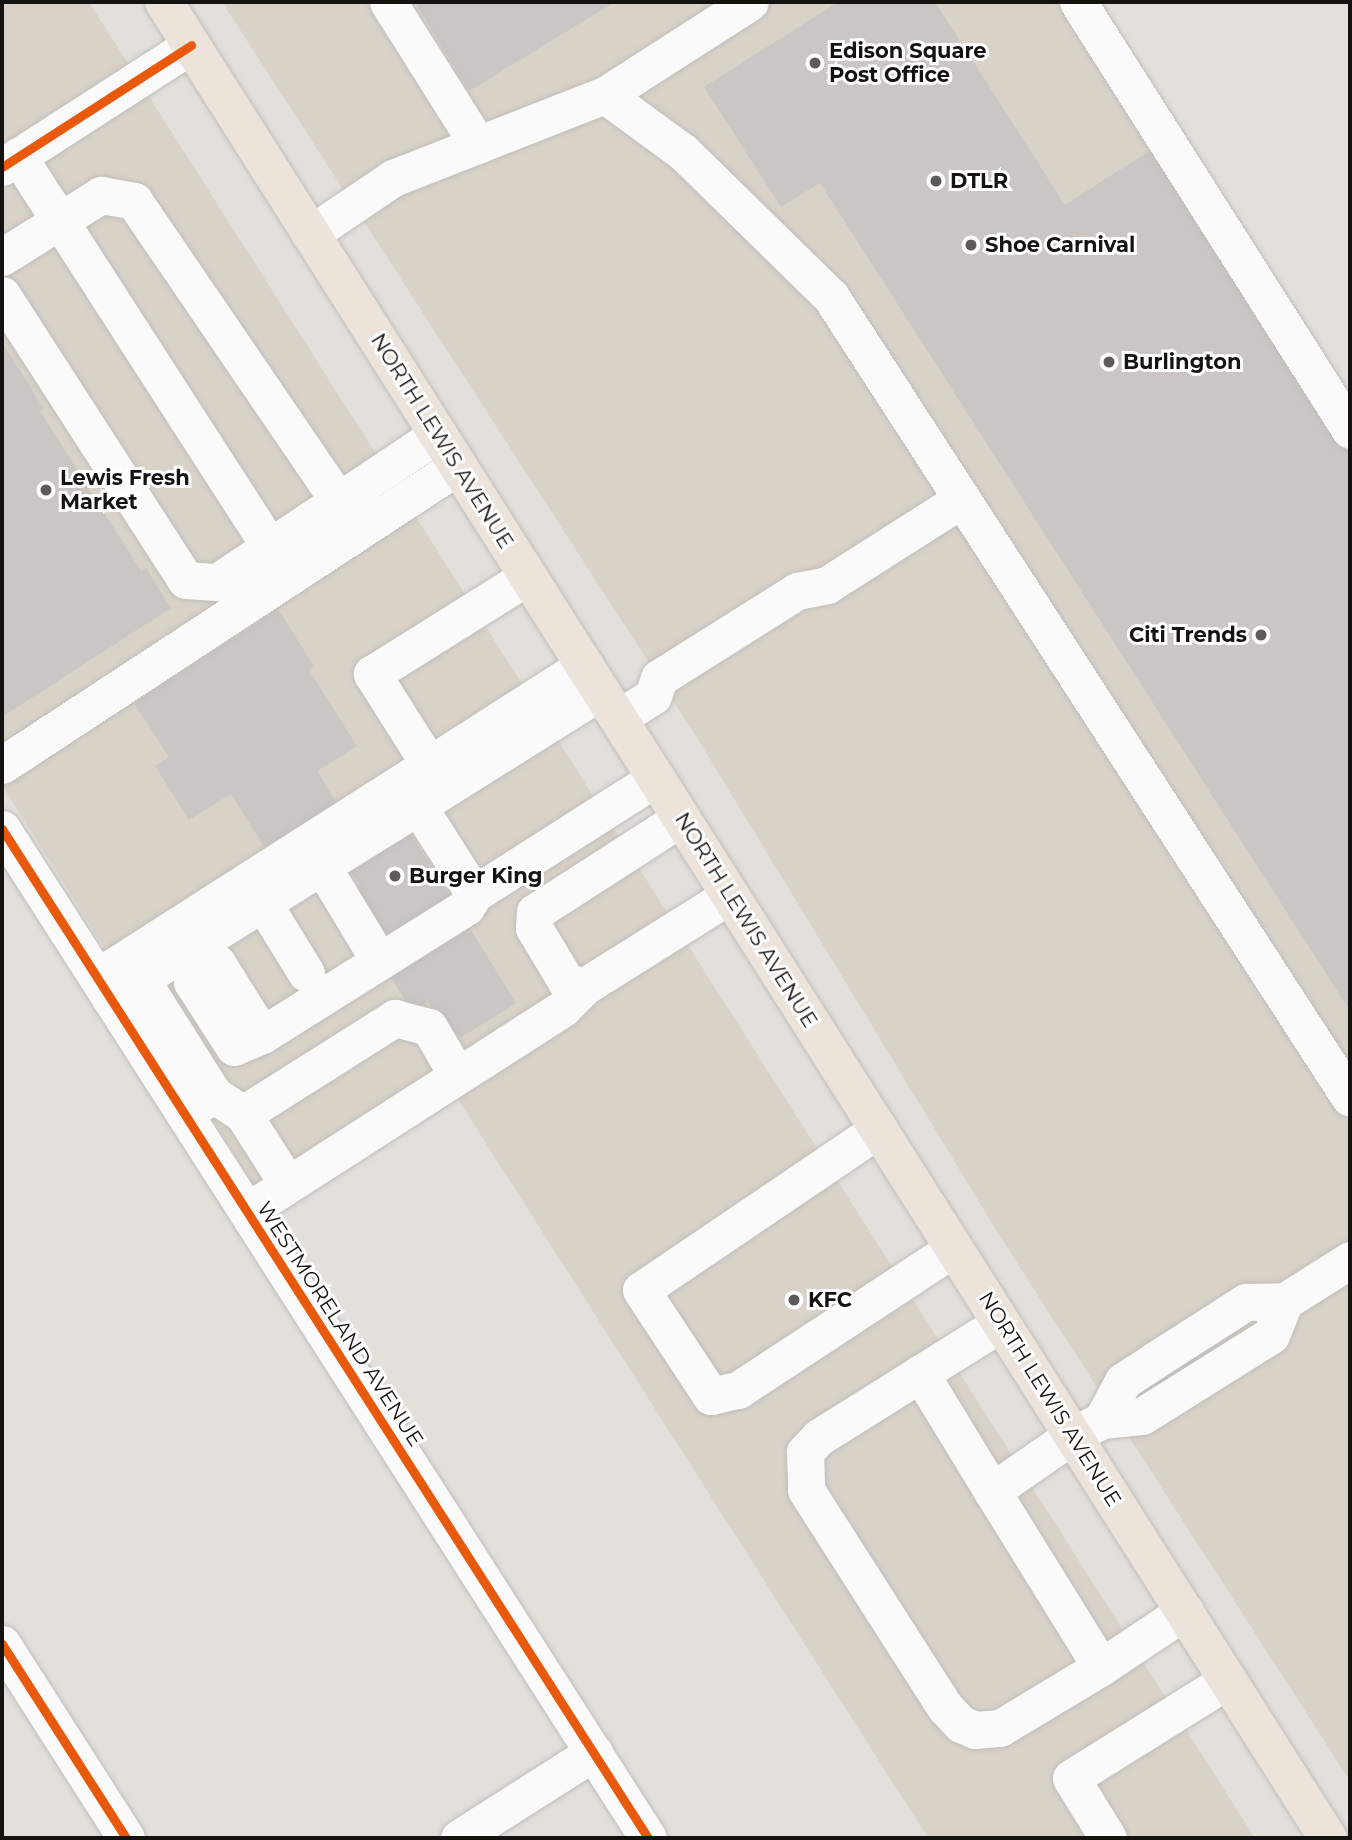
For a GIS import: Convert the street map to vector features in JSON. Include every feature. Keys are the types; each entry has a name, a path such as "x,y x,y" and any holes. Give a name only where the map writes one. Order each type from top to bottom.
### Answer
{"main road":[{"name":"NORTH LEWIS AVENUE","path":"164,2 1001,1322 1087,1427 1185,1611 1328,1838"}],"street":[{"path":"388,2 478,145"},
{"path":"310,233 393,178 605,95 750,2"},
{"path":"1078,2 1350,430"},
{"path":"191,45 10,161 59,220 270,547"},
{"path":"605,95 683,152 831,297 1350,1098"},
{"path":"2,257 101,195 134,201 339,501"},
{"path":"2,295 186,580 218,582 438,434"},
{"path":"2,765 458,466"},
{"path":"116,985 429,764 601,692 653,696 659,678 797,591 827,585 962,499"},
{"path":"429,764 372,674 528,576"},
{"path":"116,985 193,958 263,903 601,692"},
{"path":"210,1098 248,1041 466,907 474,894 656,778"},
{"path":"418,806 474,894"},
{"path":"585,986 567,983 534,928 535,912 681,818"},
{"name":"WESTMORELAND AVENUE","path":"2,829 116,985 210,1098 247,1211 648,1838"},
{"path":"322,866 379,960"},
{"path":"247,1211 563,1008 585,986 730,895"},
{"path":"263,903 306,973"},
{"path":"193,958 217,964 248,1041"},
{"path":"210,1098 395,1018 429,1027 457,1075"},
{"path":"210,1098 287,1183"},
{"path":"879,1129 641,1290 711,1396 738,1390 954,1248"},
{"path":"992,1491 1087,1427 1123,1381 1246,1302 1285,1301 1350,1260"},
{"path":"1001,1322 818,1437 805,1452 806,1490 815,1508 945,1707 961,1724 975,1730 1000,1728 1101,1667 1185,1611"},
{"path":"920,1373 1101,1667"},
{"path":"2,1644 126,1838"},
{"path":"1108,1838 1071,1778 1228,1679"},
{"path":"459,1838 594,1752"}],"shaded area":[{"path":"2,2 89,2 1255,1838 928,1838 438,1068 255,1187 2,785"},
{"path":"222,2 1088,2 1350,412 1350,1781 1001,1238 691,728"}],"building":[{"path":"415,2 615,2 469,91"},
{"path":"838,2 935,2 1065,205 1160,144 1350,441 1350,1011 820,183 781,207 704,87"},
{"name":"Lewis Fresh Market","path":"2,342 44,409 40,411 141,571 146,568 171,608 2,717"},
{"path":"278,609 314,666 309,670 357,746 317,771 342,811 270,856 231,794 189,820 155,766 169,757 134,703"},
{"name":"Burger King","path":"407,829 450,896 386,937 354,888 360,885 348,867"},
{"path":"463,917 516,1003 454,1042 428,1002 413,1012 384,967"}],"cycle path":[{"path":"2,167 191,45"},
{"path":"2,829 648,1838"},
{"path":"2,1644 126,1838"}],"place":[{"name":"Edison Square Post Office","path":"815,63"},
{"name":"DTLR","path":"936,181"},
{"name":"Shoe Carnival","path":"971,245"},
{"name":"Burlington","path":"1109,362"},
{"name":"Lewis Fresh Market","path":"46,490"},
{"name":"Citi Trends","path":"1261,635"},
{"name":"Burger King","path":"395,876"},
{"name":"KFC","path":"794,1300"}]}
